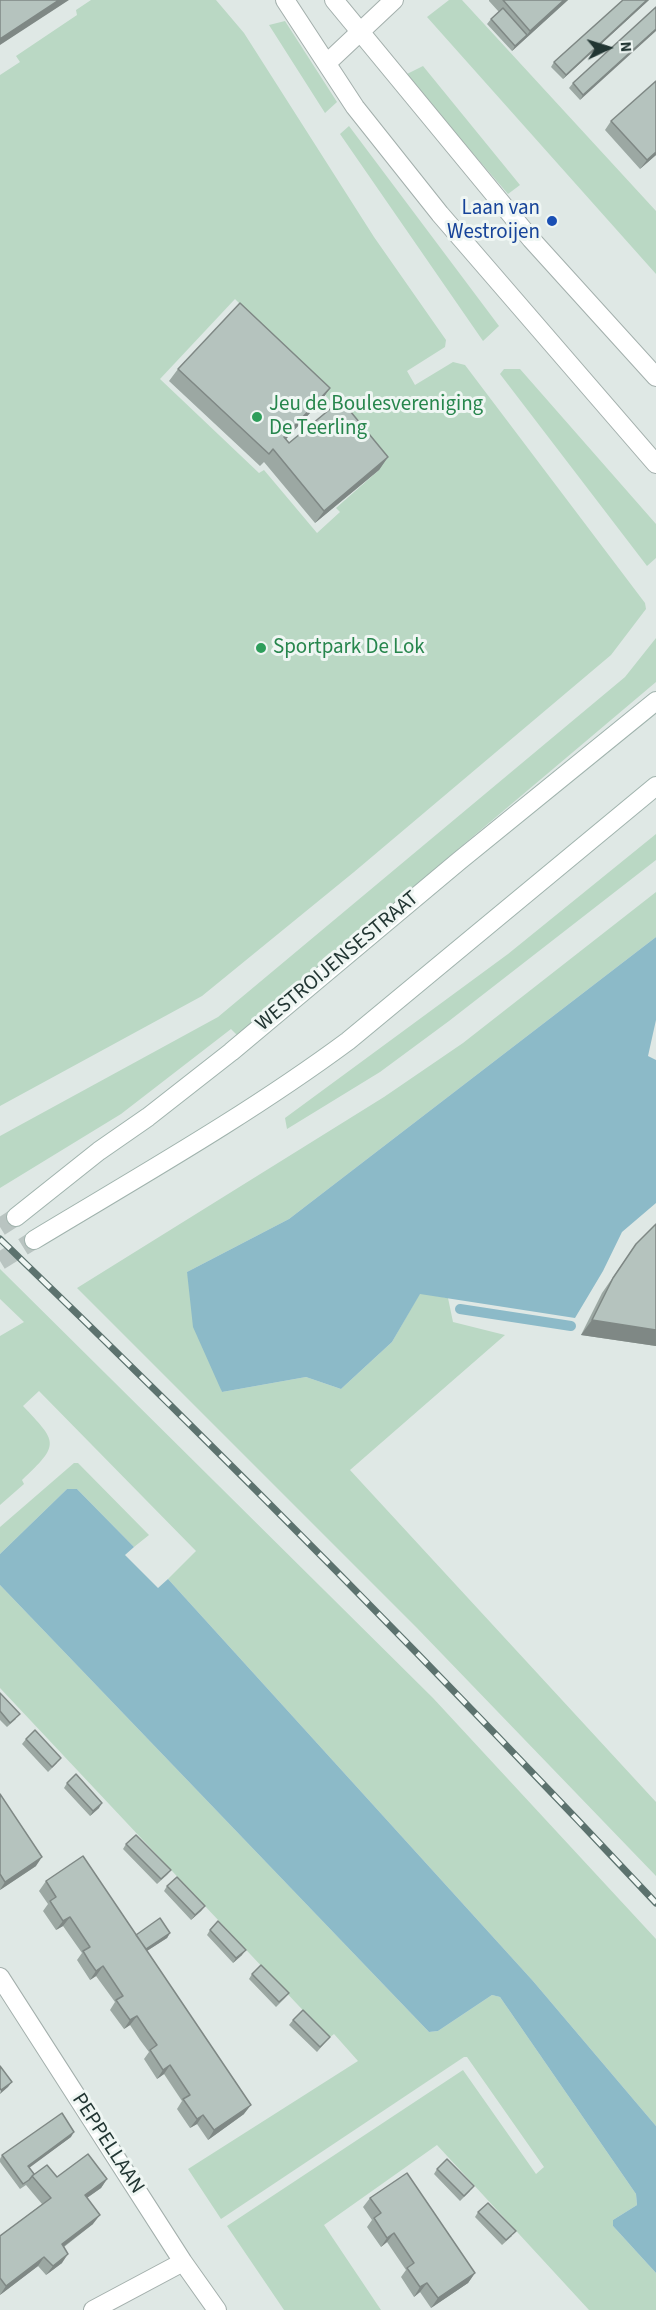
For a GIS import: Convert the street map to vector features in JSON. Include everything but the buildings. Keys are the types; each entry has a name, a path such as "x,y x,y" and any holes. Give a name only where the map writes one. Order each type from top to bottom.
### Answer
{"street":[{"path":"285,0 355,106 440,214 656,464"},
{"path":"334,0 531,239 656,377"},
{"path":"327,63 394,0"},
{"name":"WESTROIJENSESTRAAT","path":"16,1217 99,1150 148,1117 231,1052 459,861 656,701"},
{"path":"34,1240 230,1122 304,1074 348,1041 656,786"},
{"name":"PEPPELLAAN","path":"0,1977 183,2262 217,2310"},
{"path":"93,2310 183,2262"}],"green space":[{"path":"91,0 216,0 244,33 374,237 446,340 445,347 407,371 415,385 453,362 465,365 645,603 646,609 611,655 354,872 202,996 0,1106 0,75 20,62 16,56 77,15 76,10","holes":["235,299 302,366 343,417 379,470 336,508 340,512 317,533 264,470 259,473 160,379"]},
{"path":"449,0 462,0 656,211 656,274 427,17"},
{"path":"285,21 337,102 325,113 269,25"},
{"path":"423,66 520,185 508,194 405,75"},
{"path":"349,126 499,326 483,341 340,134"},
{"path":"504,369 520,369 656,524 656,558 647,566 500,374"},
{"path":"656,638 656,682 271,1007 237,1035 231,1029 121,1114 0,1188 0,1136 218,1017 625,677"},
{"path":"656,834 656,860 380,1072 287,1129 285,1118 508,954"},
{"path":"656,892 656,937 289,1219 187,1272 222,1392 306,1377 341,1389 392,1342 420,1293 448,1298 453,1322 505,1335 350,1470 656,1802 656,1876 417,1628 77,1288 384,1097 463,1043"},
{"path":"0,1269 433,1698 656,1939 656,2126 533,1981 168,1579 196,1551 39,1391 23,1406 48,1436 50,1443 48,1450 35,1468 22,1480 24,1484 0,1505 0,1336 24,1322 0,1299"},
{"path":"74,1463 78,1463 149,1535 134,1547 77,1489 67,1489 0,1554 0,1527"},
{"path":"0,1585 429,2032 438,2031 492,1995 500,1997 636,2194 637,2205 613,2220 613,2226 656,2273 656,2310 589,2310 437,2145 324,2225 381,2310 284,2310 227,2226 463,2070 536,2174 544,2167 467,2057 464,2057 221,2219 188,2169 358,2061 334,2034 329,2038 0,1688"}],"water":[{"path":"656,937 656,1020 648,1056 656,1060 656,1203 622,1232 603,1271 575,1318 420,1294 392,1342 341,1389 306,1377 222,1392 193,1327 187,1272 289,1219"},
{"path":"67,1489 77,1489 134,1547 125,1555 158,1588 168,1579 533,1981 656,2126 656,2273 613,2226 613,2220 637,2205 636,2194 500,1997 492,1995 438,2031 429,2032 0,1585 0,1554"}],"waterway":[{"path":"460,1309 571,1326"}],"tunnel":[{"path":"0,1227 16,1217"},
{"path":"0,1261 34,1240"}],"railway":[{"path":"0,1239 332,1567 656,1903"}],"place":[{"name":"Laan van Westroijen","path":"552,221"},
{"name":"Jeu de Boulesvereniging De Teerling","path":"257,417"},
{"name":"Sportpark De Lok","path":"261,648"}]}
